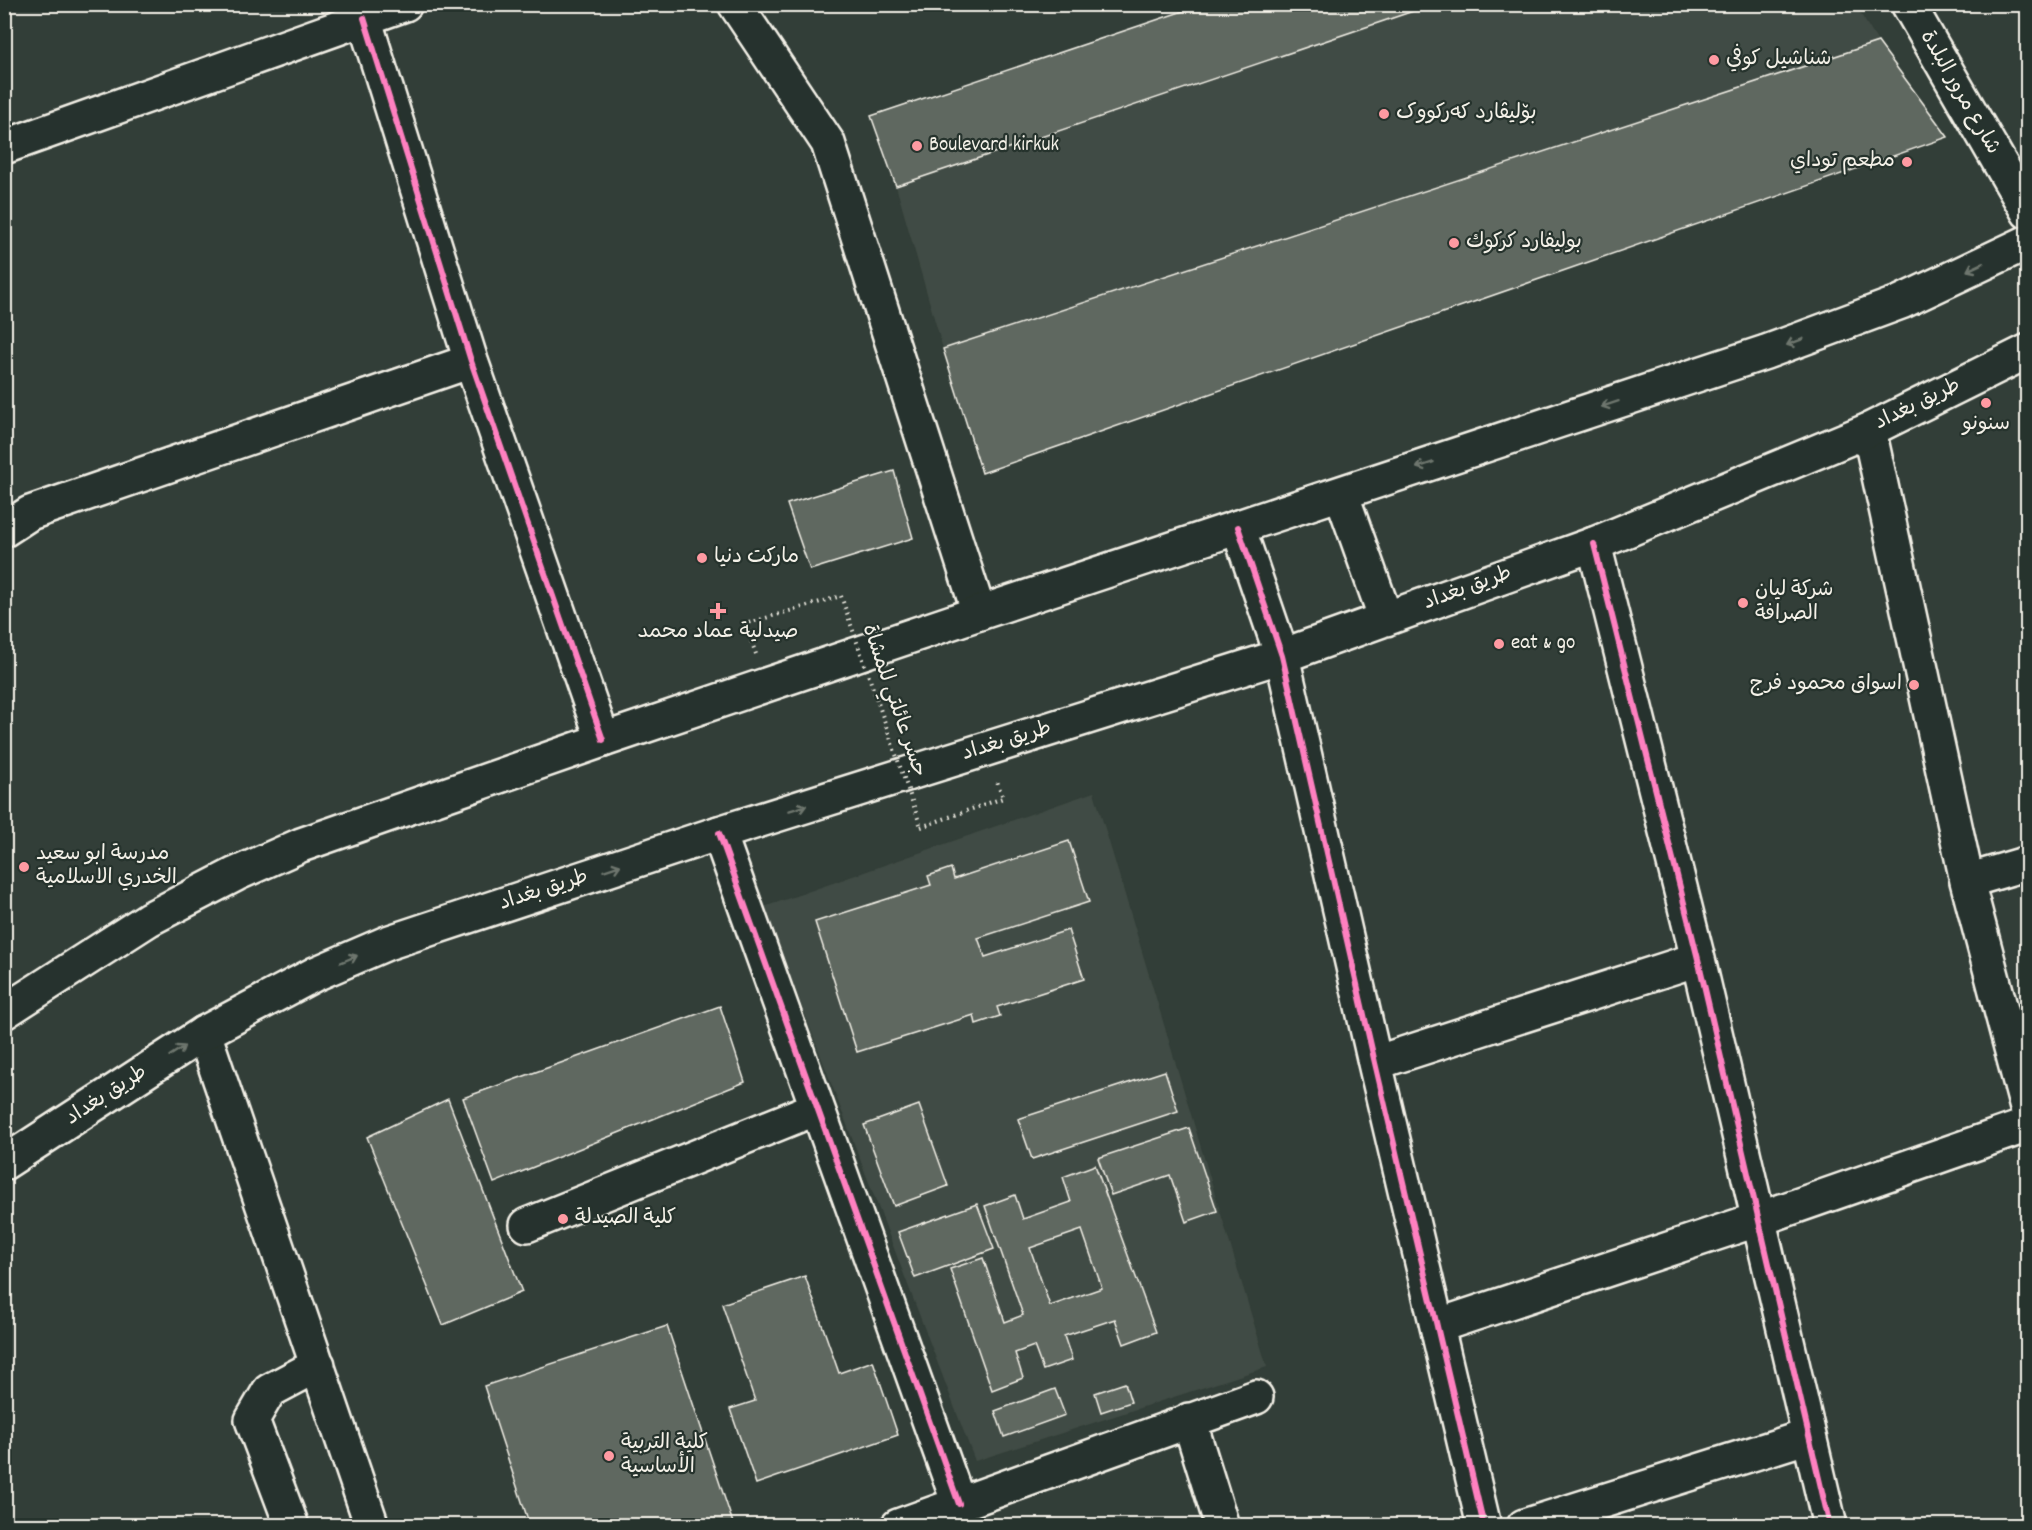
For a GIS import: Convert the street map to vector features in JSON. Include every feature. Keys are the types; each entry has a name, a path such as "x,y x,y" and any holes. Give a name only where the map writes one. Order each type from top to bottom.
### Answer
{"street":[{"path":"4,147 342,16 405,4"},
{"path":"735,4 828,143 979,613"},
{"name":"شارع مرور البلدة","path":"1908,4 2028,212"},
{"path":"342,16 471,361 603,740"},
{"path":"4,1012 150,919 236,874 301,845 979,613 1766,352 1900,302 2028,242"},
{"name":"طريق بغداد","path":"4,1163 204,1033 315,974 387,943 719,833 1282,656 1594,544 1869,430 2028,351"},
{"path":"4,530 30,513 471,361"},
{"path":"1869,430 1967,881 2028,1112"},
{"path":"1341,493 1386,619"},
{"path":"1238,527 1282,656 1484,1526"},
{"path":"1594,544 1698,959 1830,1526"},
{"path":"719,833 817,1108 941,1514"},
{"path":"1967,881 2028,863"},
{"path":"1375,1063 1698,959"},
{"path":"204,1033 372,1526"},
{"path":"527,1225 817,1108"},
{"path":"1437,1326 1759,1219 2028,1125"},
{"path":"292,1526 252,1420 269,1391 318,1365"},
{"path":"898,1526 941,1514 1256,1397"},
{"path":"1190,1420 1222,1526"},
{"path":"1524,1526 1809,1436"}],"shaded area":[{"name":"بۆلیڤارد کەرکووک","path":"1434,4 1855,5 1878,42 943,349 896,186"},
{"path":"1094,792 1267,1367 975,1461 764,907"}],"building":[{"path":"1204,4 1434,4 896,186 871,116"},
{"name":"بوليفارد كركوك","path":"1878,42 1948,137 982,473 943,349"},
{"path":"894,471 913,538 810,570 787,504"},
{"path":"1069,841 1089,902 978,938 985,957 1068,930 1084,979 997,1007 1000,1016 976,1024 974,1015 857,1052 815,922 931,885 928,876 951,868 954,879"},
{"path":"720,1006 745,1082 494,1183 463,1098"},
{"path":"1165,1071 1178,1111 1032,1159 1018,1119"},
{"path":"448,1099 522,1292 443,1325 367,1137"},
{"path":"919,1105 948,1186 894,1206 864,1125"},
{"path":"1189,1128 1217,1211 1186,1222 1170,1175 1111,1195 1098,1158"},
{"path":"1095,1165 1156,1332 1124,1344 1115,1319 1064,1336 1072,1360 1043,1370 1034,1346 1015,1353 1023,1378 992,1390 950,1269 983,1258 1005,1322 1023,1315 985,1206 1015,1195 1023,1219 1071,1202 1063,1177","holes":["1082,1230 1102,1288 1050,1306 1030,1248"]},
{"path":"977,1204 994,1249 915,1278 898,1232"},
{"path":"805,1276 839,1373 873,1361 898,1435 756,1484 730,1409 755,1401 722,1304"},
{"name":"كلية التربية الأساسية","path":"667,1326 734,1526 530,1526 484,1386"},
{"path":"1125,1383 1131,1402 1101,1412 1095,1393"},
{"path":"1055,1389 1065,1415 1004,1437 995,1411"}],"cycle path":[{"path":"364,18 471,361 603,740"},
{"path":"1238,527 1282,656 1484,1526"},
{"path":"1594,544 1698,959 1830,1526"},
{"path":"719,833 959,1504"}],"place":[{"name":"شناشيل كوفي","path":"1714,60"},
{"name":"بۆلیڤارد کەرکووک","path":"1384,114"},
{"name":"Boulevard kirkuk","path":"917,146"},
{"name":"مطعم توداي","path":"1907,162"},
{"name":"بوليفارد كركوك","path":"1454,243"},
{"name":"سنونو","path":"1986,403"},
{"name":"ماركت دنيا","path":"702,558"},
{"name":"شركة ليان الصرافة","path":"1743,603"},
{"name":"صيدلية عماد محمد","path":"718,611"},
{"name":"eat & go","path":"1499,644"},
{"name":"اسواق محمود فرج","path":"1914,685"},
{"name":"مدرسة ابو سعيد الخدري الاسلامية","path":"24,867"},
{"name":"كلية الصيدلة","path":"563,1219"},
{"name":"كلية التربية الأساسية","path":"609,1456"}]}
